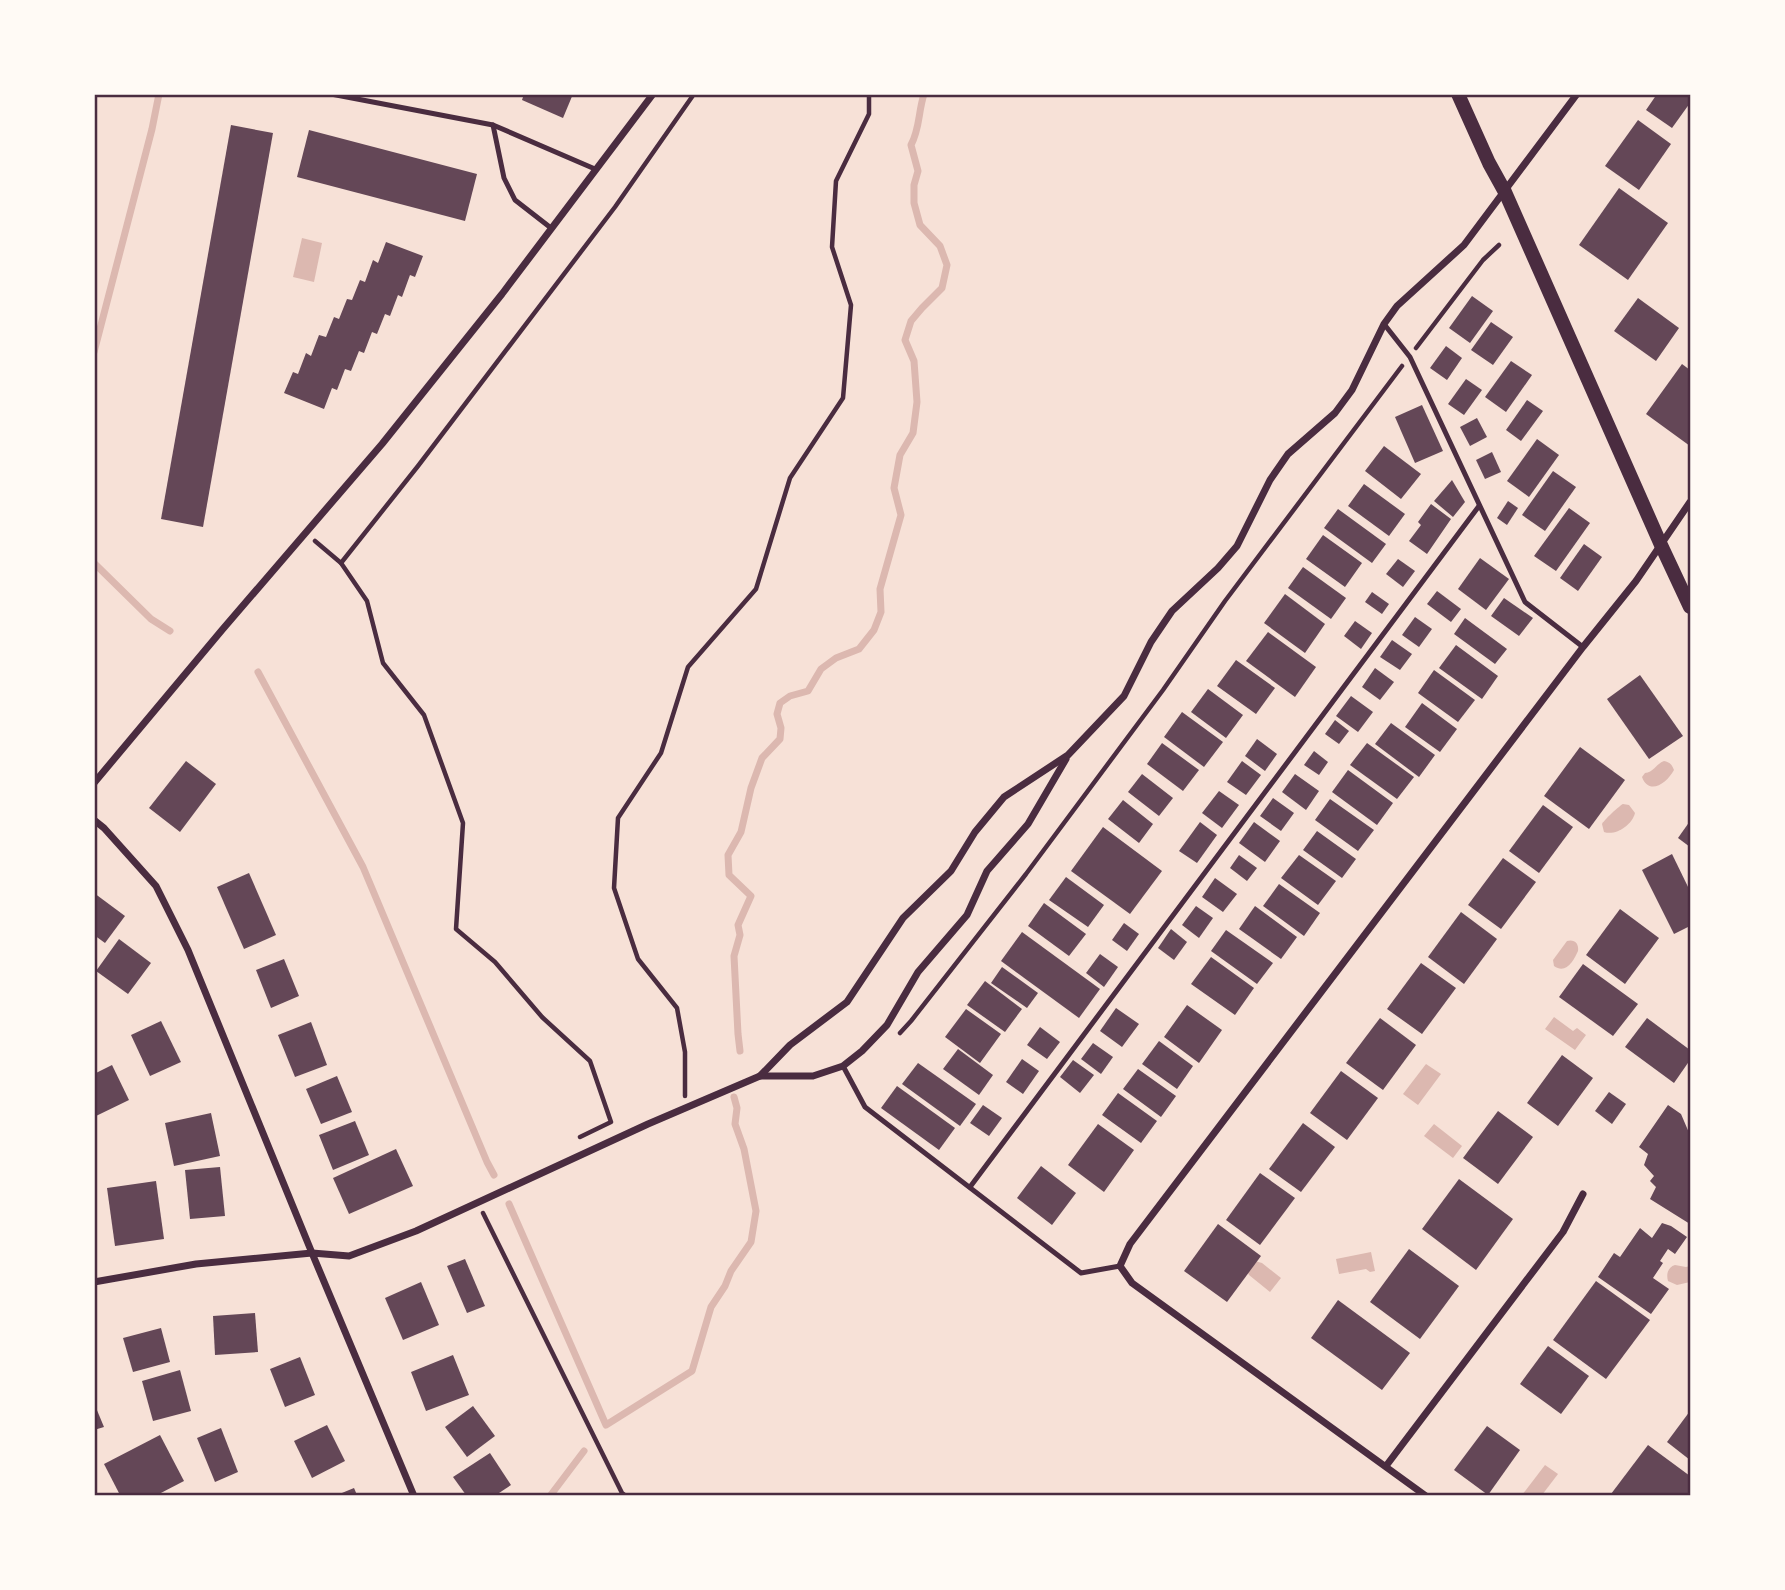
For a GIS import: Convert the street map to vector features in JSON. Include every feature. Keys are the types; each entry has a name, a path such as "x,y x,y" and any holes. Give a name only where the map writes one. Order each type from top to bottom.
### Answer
{"main road":[{"path":"1458,94 1505,192 1690,607"}],"street":[{"path":"94,783 306,533 502,294 653,94"},
{"path":"94,1282 196,1264 312,1254 349,1255 415,1231 760,1076 790,1045 847,1002 904,918 951,871 975,832 1004,797 1068,755 1124,696 1151,642 1172,611 1237,546 1270,480 1288,454 1335,413 1352,390 1384,324 1397,306 1464,245 1577,94"},
{"path":"1426,1496 1132,1283 1120,1266 1138,1233 1636,581 1690,502"},
{"path":"760,1076 813,1076 842,1066 862,1051 887,1025 918,972 967,915 987,871 1028,824 1068,755"},
{"path":"94,820 156,887 188,950 414,1496"},
{"path":"1386,1466 1563,1232 1583,1194"}],"lane":[{"path":"331,94 493,125 595,169"},
{"path":"493,125 504,178 515,200 551,228"},
{"path":"1384,324 1410,357 1525,602 1583,648"},
{"path":"970,1187 1479,506"},
{"path":"842,1066 865,1107 1081,1273 1120,1266"}],"path":[{"path":"341,563 615,207 694,94"},
{"path":"685,1108 684,1052 677,1009 638,959 614,888 618,818 662,753 688,667 756,589 790,478 843,398 851,305 832,247 836,181 869,114 869,94"},
{"path":"897,1036 1026,874 1163,691 1225,601 1483,260 1499,245"},
{"path":"306,533 341,563 368,601 383,663 424,715 463,823 456,929 495,962 542,1017 590,1060 611,1122 576,1139"},
{"path":"477,1202 622,1493 626,1496"}],"shaded area":[{"path":"302,238 322,243 314,282 293,277"},
{"path":"1664,761 1674,770 1663,783 1649,786 1642,777"},
{"path":"1623,804 1629,805 1635,813 1631,822 1618,831 1604,832 1603,822"},
{"path":"1567,941 1576,942 1578,951 1566,968 1558,968 1554,966 1553,960"},
{"path":"1554,1017 1573,1031 1577,1028 1586,1035 1575,1050 1545,1029"},
{"path":"1426,1064 1441,1074 1418,1105 1403,1094"},
{"path":"1434,1124 1462,1146 1453,1158 1424,1136"},
{"path":"1371,1252 1375,1271 1366,1269 1339,1274 1336,1259"},
{"path":"1255,1261 1262,1263 1281,1278 1270,1292 1247,1271"},
{"path":"1675,1265 1690,1266 1690,1282 1677,1285 1668,1281 1668,1271"},
{"path":"1545,1465 1558,1474 1542,1495 1522,1495"}],"building":[{"path":"524,94 573,94 563,118 522,100"},
{"path":"1657,94 1690,94 1690,103 1672,128 1646,110"},
{"path":"1638,120 1671,144 1639,190 1605,166"},
{"path":"231,125 273,133 203,527 161,519"},
{"path":"309,130 477,174 465,221 297,177"},
{"path":"1619,188 1668,223 1628,280 1579,245"},
{"path":"386,242 423,256 415,277 410,275 402,297 398,295 390,316 385,314 377,334 372,332 364,353 359,351 351,371 345,369 337,390 332,388 324,409 284,393 293,372 298,374 306,353 311,356 319,335 326,337 334,317 339,319 347,299 352,300 360,280 365,282 373,260 378,263"},
{"path":"1472,296 1493,311 1470,343 1449,328"},
{"path":"1638,298 1679,328 1656,361 1614,331"},
{"path":"1491,322 1513,337 1493,365 1471,350"},
{"path":"1446,346 1462,358 1447,380 1430,368"},
{"path":"1511,361 1532,375 1506,412 1485,397"},
{"path":"1682,364 1690,370 1690,446 1646,414"},
{"path":"1466,379 1482,390 1464,415 1448,404"},
{"path":"1527,400 1543,411 1521,441 1506,430"},
{"path":"1422,405 1443,451 1415,463 1395,417"},
{"path":"1477,418 1487,437 1470,446 1460,427"},
{"path":"1537,439 1559,455 1529,497 1507,481"},
{"path":"1384,446 1421,474 1401,499 1365,471"},
{"path":"1492,452 1501,472 1485,479 1476,460"},
{"path":"1553,471 1576,487 1545,531 1522,515"},
{"path":"1452,480 1465,502 1453,517 1434,501"},
{"path":"1364,484 1405,514 1389,536 1348,506"},
{"path":"1508,501 1518,508 1507,525 1497,518"},
{"path":"1431,504 1451,519 1427,554 1409,541 1421,525 1418,522"},
{"path":"1569,508 1590,523 1556,571 1534,556"},
{"path":"1338,509 1386,544 1372,563 1324,528"},
{"path":"1323,535 1362,563 1345,587 1306,559"},
{"path":"1584,544 1602,557 1578,591 1560,578"},
{"path":"1480,558 1509,579 1486,610 1458,589"},
{"path":"1398,559 1415,571 1403,587 1386,574"},
{"path":"1303,567 1346,598 1331,619 1288,588"},
{"path":"1437,591 1461,609 1451,622 1427,604"},
{"path":"1372,592 1389,604 1382,614 1365,602"},
{"path":"1285,594 1325,624 1305,653 1264,623"},
{"path":"1504,598 1533,618 1519,636 1491,616"},
{"path":"1415,617 1432,629 1419,647 1402,635"},
{"path":"1465,618 1507,649 1495,664 1454,634"},
{"path":"1355,621 1372,633 1361,649 1344,636"},
{"path":"1268,632 1316,667 1295,697 1246,661"},
{"path":"1392,640 1412,654 1400,670 1380,657"},
{"path":"1456,645 1498,676 1482,699 1439,668"},
{"path":"1236,660 1275,688 1256,714 1217,686"},
{"path":"1375,668 1394,682 1380,700 1362,687"},
{"path":"1434,670 1475,700 1458,722 1418,693"},
{"path":"1640,675 1683,736 1649,759 1607,699"},
{"path":"1208,689 1243,715 1226,738 1191,712"},
{"path":"1351,696 1373,712 1358,732 1336,716"},
{"path":"1422,703 1457,729 1440,752 1405,727"},
{"path":"1182,712 1223,742 1204,767 1164,737"},
{"path":"1335,720 1349,731 1339,744 1325,734"},
{"path":"1391,723 1435,755 1419,777 1375,744"},
{"path":"1257,739 1277,754 1265,771 1245,756"},
{"path":"1162,743 1199,770 1183,791 1147,764"},
{"path":"1367,743 1414,777 1397,799 1350,765"},
{"path":"1580,747 1625,780 1589,829 1544,796"},
{"path":"1314,751 1328,762 1319,775 1304,765"},
{"path":"186,761 216,784 180,832 149,808"},
{"path":"1242,761 1261,775 1246,795 1227,782"},
{"path":"1348,770 1393,803 1377,825 1332,792"},
{"path":"1142,774 1173,798 1159,816 1128,792"},
{"path":"1295,774 1319,791 1306,810 1282,792"},
{"path":"1219,791 1239,805 1222,828 1202,813"},
{"path":"1273,798 1294,813 1281,831 1260,816"},
{"path":"1330,799 1374,830 1358,851 1315,820"},
{"path":"1123,800 1153,824 1139,843 1108,819"},
{"path":"1543,805 1573,827 1539,873 1509,851"},
{"path":"1690,821 1690,847 1678,838"},
{"path":"1200,822 1217,835 1197,863 1179,851"},
{"path":"1254,822 1280,841 1265,862 1239,843"},
{"path":"1103,827 1162,871 1130,914 1071,871"},
{"path":"1317,831 1356,859 1342,878 1303,850"},
{"path":"1672,854 1690,891 1690,926 1674,934 1642,870"},
{"path":"1239,855 1257,868 1247,881 1230,868"},
{"path":"1299,855 1336,881 1318,905 1281,878"},
{"path":"1503,858 1536,882 1501,929 1468,905"},
{"path":"249,873 276,935 244,949 217,887"},
{"path":"1066,877 1104,905 1088,927 1049,900"},
{"path":"1215,878 1237,894 1223,912 1202,897"},
{"path":"1279,884 1320,913 1304,936 1263,906"},
{"path":"94,893 125,916 105,943 94,935"},
{"path":"1044,903 1086,934 1069,956 1028,926"},
{"path":"1196,906 1213,918 1199,938 1182,925"},
{"path":"1255,906 1297,937 1281,959 1239,929"},
{"path":"1620,909 1659,938 1625,984 1586,955"},
{"path":"1461,912 1497,939 1464,984 1428,957"},
{"path":"1124,923 1139,934 1127,951 1112,940"},
{"path":"1171,929 1187,942 1174,960 1158,948"},
{"path":"1226,930 1273,963 1257,984 1211,951"},
{"path":"1022,932 1100,989 1079,1018 1001,961"},
{"path":"119,939 151,963 128,994 96,971"},
{"path":"1100,954 1118,967 1104,987 1086,973"},
{"path":"1211,957 1254,988 1235,1015 1191,984"},
{"path":"284,959 299,996 271,1008 256,970"},
{"path":"1421,963 1456,988 1422,1034 1387,1009"},
{"path":"1583,964 1638,1004 1613,1036 1559,997"},
{"path":"1002,967 1038,993 1027,1008 991,983"},
{"path":"985,981 1022,1009 1005,1032 967,1005"},
{"path":"1187,1005 1222,1030 1199,1063 1164,1037"},
{"path":"1116,1008 1139,1024 1122,1047 1100,1031"},
{"path":"966,1009 1001,1034 980,1063 945,1037"},
{"path":"1380,1018 1416,1045 1383,1090 1346,1063"},
{"path":"1647,1018 1690,1050 1690,1060 1674,1083 1625,1047"},
{"path":"161,1021 181,1062 150,1076 131,1035"},
{"path":"311,1022 327,1065 295,1077 278,1035"},
{"path":"1040,1027 1060,1042 1047,1059 1027,1045"},
{"path":"1159,1041 1193,1066 1177,1089 1142,1064"},
{"path":"1093,1043 1113,1057 1101,1074 1081,1059"},
{"path":"958,1049 993,1075 979,1095 943,1069"},
{"path":"1562,1055 1593,1078 1558,1126 1527,1103"},
{"path":"1022,1059 1039,1071 1023,1094 1006,1082"},
{"path":"1073,1060 1094,1075 1080,1093 1060,1077"},
{"path":"918,1063 976,1104 960,1126 902,1084"},
{"path":"112,1065 129,1100 96,1116 94,1074"},
{"path":"1138,1069 1176,1096 1161,1117 1123,1089"},
{"path":"1341,1071 1378,1098 1347,1140 1310,1113"},
{"path":"337,1076 352,1112 321,1124 306,1089"},
{"path":"897,1086 955,1128 939,1150 881,1108"},
{"path":"1609,1092 1626,1104 1612,1124 1595,1111"},
{"path":"1118,1093 1157,1121 1141,1143 1102,1115"},
{"path":"983,1105 1002,1118 989,1136 970,1123"},
{"path":"1668,1105 1681,1114 1690,1135 1690,1224 1650,1199 1656,1187 1650,1181 1654,1176 1644,1165 1648,1154 1639,1147"},
{"path":"1498,1111 1533,1137 1498,1184 1463,1158"},
{"path":"211,1113 220,1156 174,1166 165,1123"},
{"path":"355,1121 369,1155 333,1170 319,1135"},
{"path":"1303,1123 1335,1147 1301,1192 1269,1169"},
{"path":"1098,1124 1134,1150 1104,1192 1068,1165"},
{"path":"396,1149 413,1186 349,1214 333,1178"},
{"path":"1041,1166 1076,1193 1052,1225 1017,1198"},
{"path":"220,1167 225,1216 190,1219 185,1170"},
{"path":"1260,1173 1295,1198 1260,1245 1226,1220"},
{"path":"1459,1179 1513,1219 1476,1270 1422,1229"},
{"path":"156,1181 164,1239 115,1246 107,1188"},
{"path":"1662,1223 1687,1237 1675,1254 1668,1249 1660,1261 1663,1263 1653,1278 1669,1289 1651,1314 1598,1277 1614,1253 1620,1257 1640,1228 1652,1238"},
{"path":"1218,1224 1261,1256 1227,1302 1184,1271"},
{"path":"1409,1249 1459,1286 1420,1339 1370,1302"},
{"path":"465,1259 485,1306 467,1313 447,1266"},
{"path":"1596,1281 1650,1320 1606,1379 1553,1340"},
{"path":"421,1282 439,1325 403,1340 385,1298"},
{"path":"1338,1300 1410,1353 1382,1390 1311,1338"},
{"path":"255,1313 258,1352 215,1355 213,1316"},
{"path":"161,1328 170,1362 133,1372 123,1338"},
{"path":"1548,1346 1589,1376 1561,1414 1520,1384"},
{"path":"453,1355 469,1395 426,1411 411,1372"},
{"path":"300,1357 315,1395 285,1407 270,1369"},
{"path":"180,1370 191,1411 153,1421 142,1381"},
{"path":"94,1403 104,1427 94,1430"},
{"path":"473,1406 495,1436 467,1457 445,1427"},
{"path":"1690,1411 1690,1460 1667,1442"},
{"path":"327,1425 345,1461 312,1478 294,1441"},
{"path":"1487,1426 1520,1450 1488,1495 1454,1470"},
{"path":"221,1428 238,1472 215,1482 197,1438"},
{"path":"160,1435 184,1481 157,1495 120,1495 104,1464"},
{"path":"1648,1445 1690,1476 1690,1495 1611,1494"},
{"path":"490,1453 511,1485 496,1495 466,1495 453,1477"},
{"path":"354,1488 357,1495 337,1495"}],"waterway":[{"path":"94,352 159,94"},
{"path":"740,1051 734,956 740,935 738,925 751,896 729,875 728,855 741,832 751,788 762,758 780,739 781,728 777,714 780,703 790,696 808,691 821,669 836,658 859,649 874,630 881,612 880,589 901,515 894,488 900,455 913,433 917,402 914,361 905,340 911,321 942,288 947,265 940,246 920,225 914,203 914,185 918,171 911,145 924,94"},
{"path":"94,563 151,619 170,631"},
{"path":"258,672 363,867 494,1175"},
{"path":"509,1204 606,1425 692,1371 711,1307 751,1242 756,1211 744,1149 735,1124 737,1108 734,1097"},
{"path":"550,1496 584,1451"}]}
